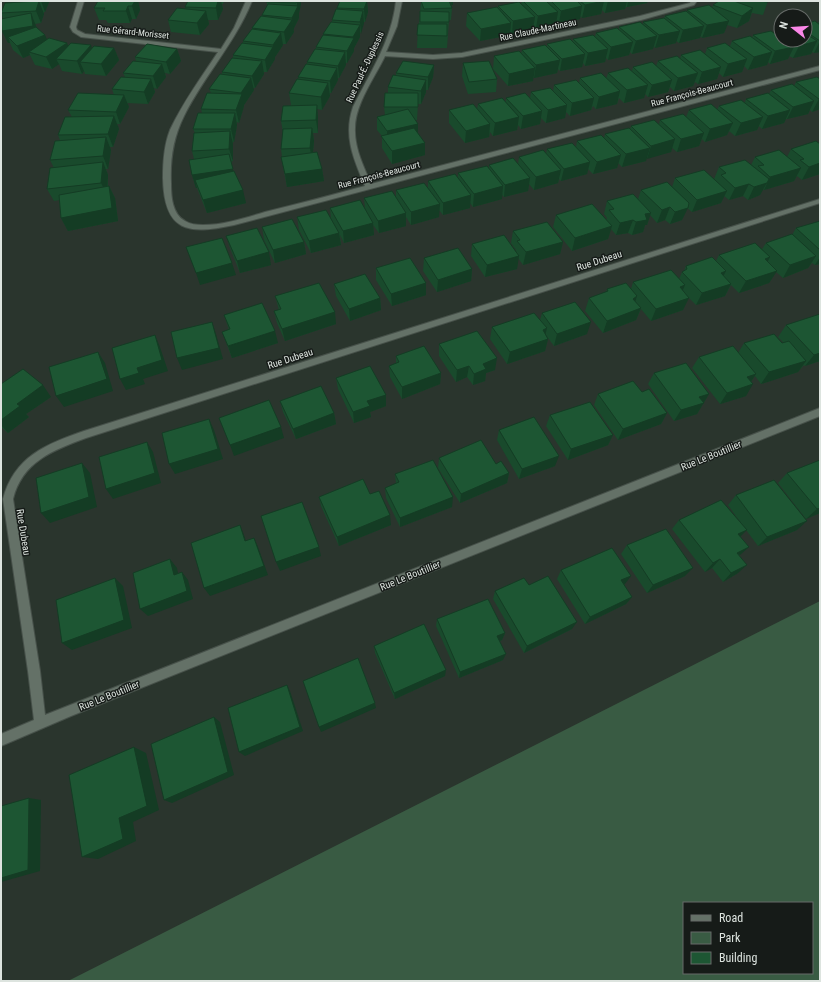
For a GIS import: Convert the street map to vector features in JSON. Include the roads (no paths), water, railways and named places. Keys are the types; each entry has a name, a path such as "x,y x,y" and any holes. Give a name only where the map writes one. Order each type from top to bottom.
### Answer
{"street":[{"name":"Rue Gérard-Morisset","path":"81,1 73,27 75,31 83,36 222,51"},
{"name":"Rue François-Beaucourt","path":"249,1 236,31 187,105 173,131 168,159 166,190 169,207 175,219 181,223 205,228 224,225 820,68"},
{"name":"Rue Paul-É.-Duplessis","path":"369,187 354,150 350,130 356,107 394,27 399,8 399,1"},
{"name":"Rue Claude-Martineau","path":"382,54 433,57 462,55 641,18 682,8 692,4 694,1"},
{"name":"Rue Dubeau","path":"40,724 34,671 8,499 9,489 17,474 41,452 62,442 820,201"},
{"name":"Rue Le Boutillier","path":"1,740 820,412"}]}
